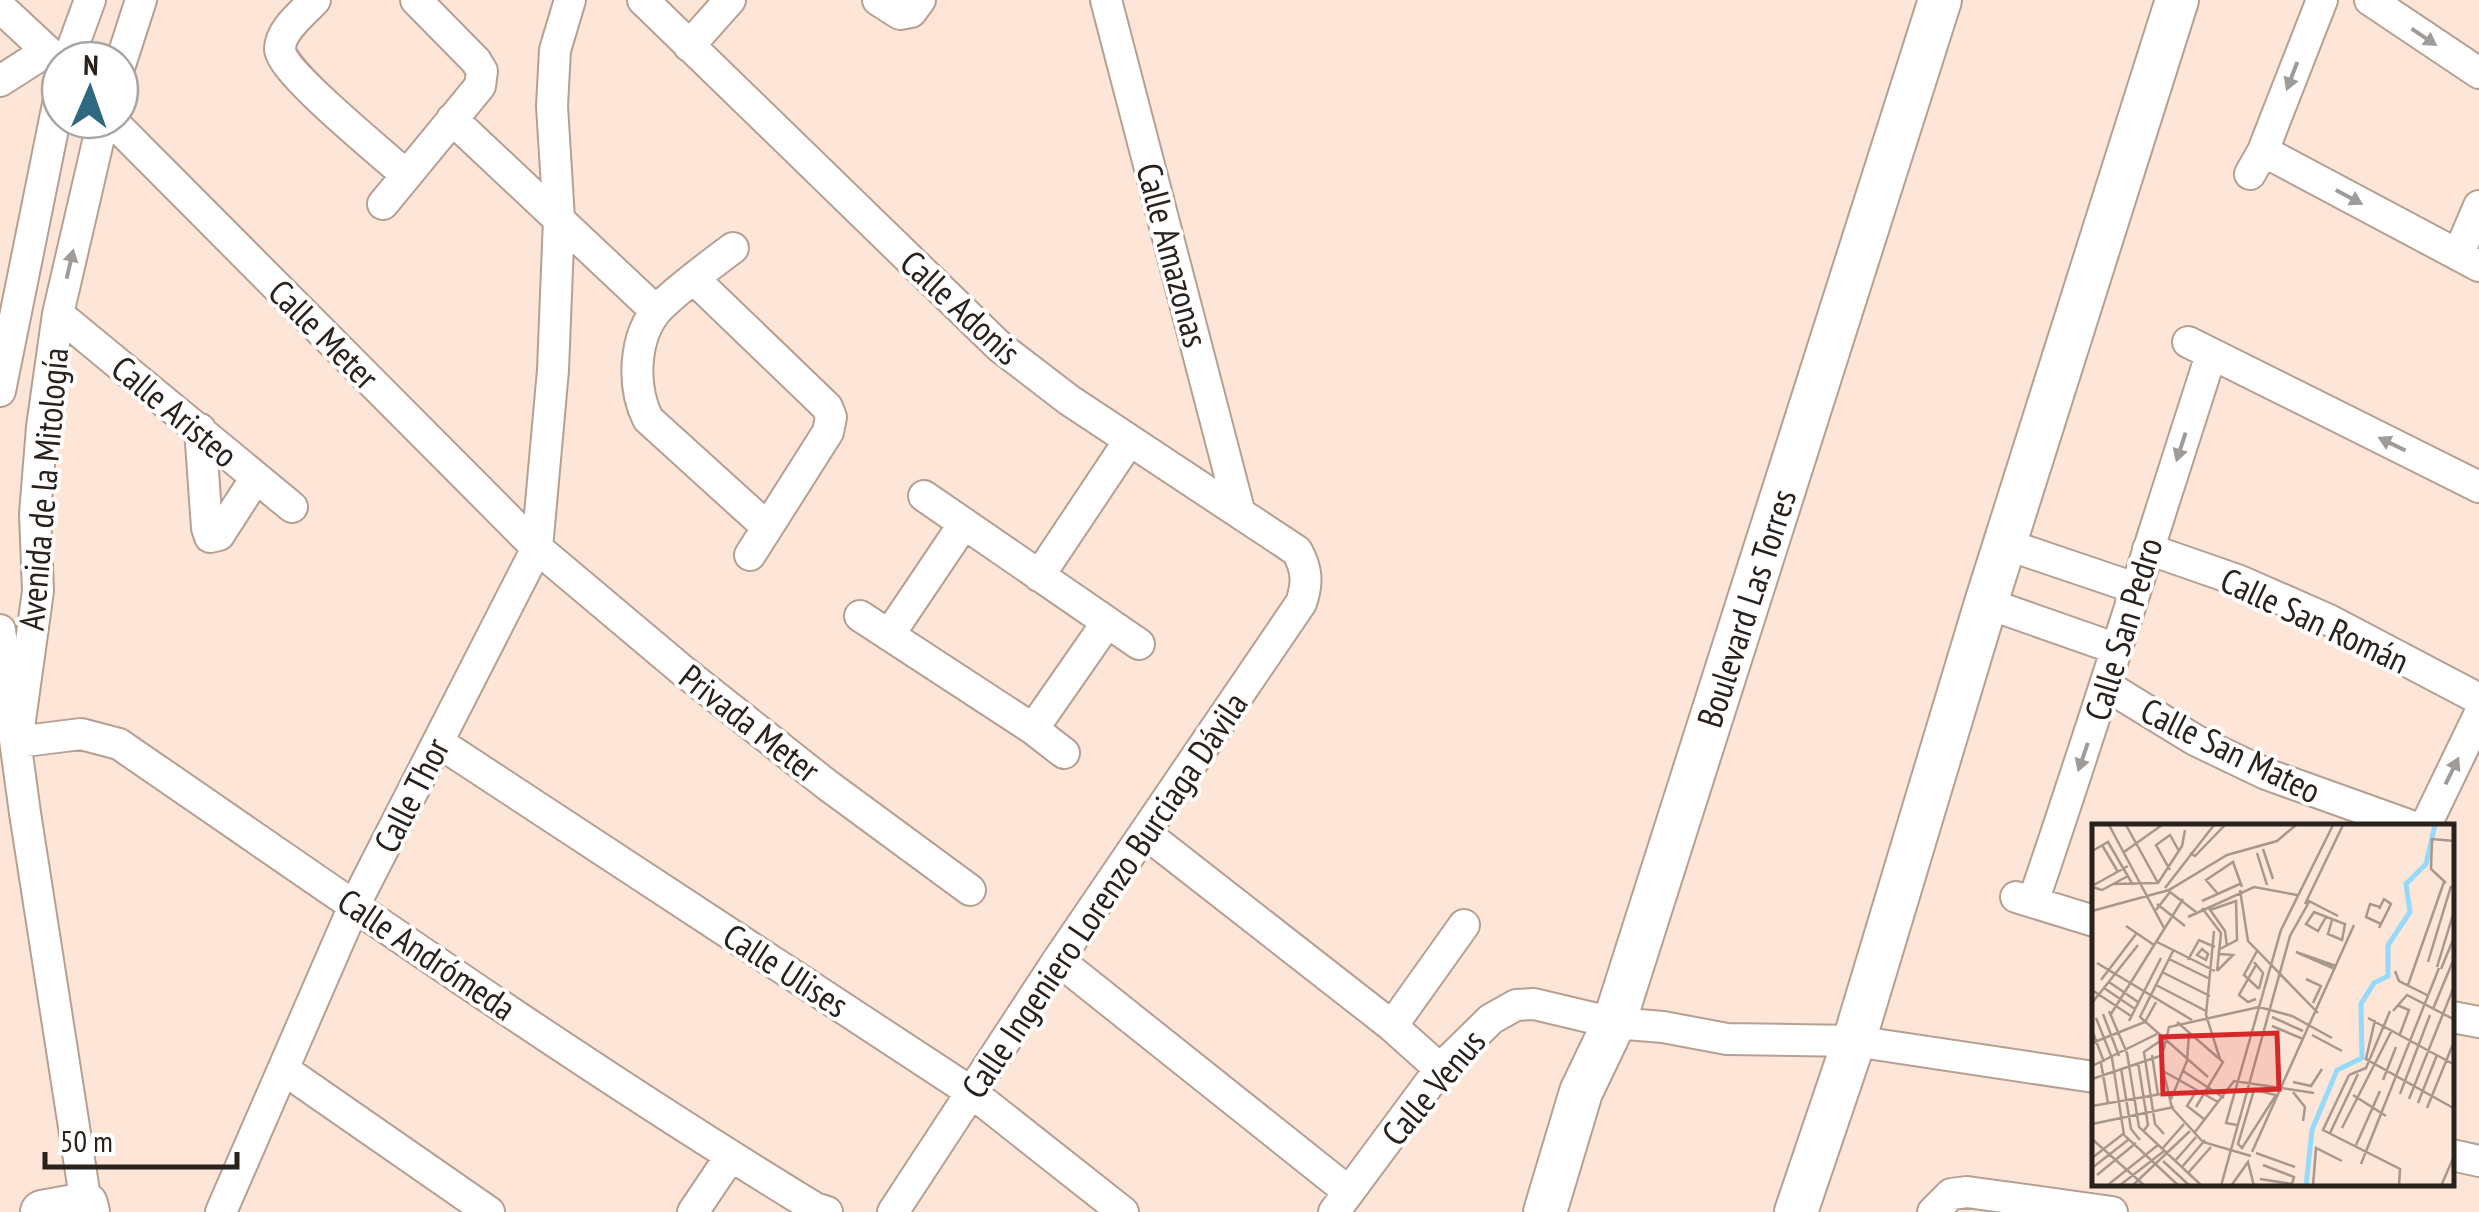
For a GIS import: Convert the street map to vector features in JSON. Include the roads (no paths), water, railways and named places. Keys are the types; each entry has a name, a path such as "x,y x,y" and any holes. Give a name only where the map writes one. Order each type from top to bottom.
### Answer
{"main road":[{"name":"Boulevard Las Torres","path":"1545,1212 1581,1092 1614,1024 1940,0"},
{"path":"1796,1212 1854,1041 2004,544 2177,0"},
{"path":"42,1212 87,1208"}],"street":[{"path":"68,40 90,0"},
{"path":"128,40 141,0"},
{"path":"316,0 284,33 281,56 300,80 405,174"},
{"path":"382,204 480,86 482,71 469,53 416,0"},
{"path":"537,548 553,370 559,219 552,106 555,50 570,0"},
{"name":"Calle Adonis","path":"643,0 1000,348 1130,441 1297,550 1307,575"},
{"path":"690,46 730,0"},
{"path":"878,0 900,14 912,12 920,0"},
{"name":"Calle Amazonas","path":"1106,0 1239,510"},
{"path":"2322,0 2256,163 2469,261 2479,206"},
{"path":"2370,0 2479,73"},
{"path":"0,7 40,42"},
{"path":"0,81 40,65"},
{"path":"452,119 656,311"},
{"name":"Avenida de la Mitología","path":"0,391 51,140"},
{"name":"Avenida de la Mitología","path":"87,1208 12,815 17,742 38,590 35,514 42,427 58,314 98,140"},
{"name":"Calle Meter","path":"132,140 537,548"},
{"path":"732,248 656,311 637,361 641,404 648,419 767,527"},
{"path":"694,279 827,408 831,417 828,432 750,555"},
{"name":"Calle Aristeo","path":"58,314 292,507"},
{"name":"Calle San Pedro","path":"2092,920 2023,899 2107,686 2200,348 2479,488"},
{"path":"200,429 210,536 219,535 255,479"},
{"path":"1039,576 1130,441"},
{"path":"924,496 1140,644"},
{"path":"888,635 963,525"},
{"path":"2004,544 2135,588"},
{"name":"Calle Thor","path":"220,1212 354,906 537,548"},
{"name":"Privada Meter","path":"537,548 682,670 970,890"},
{"name":"Calle San Román","path":"2148,548 2240,581 2329,620 2479,699"},
{"name":"Calle Ingeniero Lorenzo Burciaga Dávila","path":"893,1212 1058,960 1302,604 1307,575"},
{"path":"1986,603 2117,650"},
{"path":"860,616 1064,753"},
{"path":"1033,729 1106,624"},
{"name":"Avenida de la Mitología","path":"0,630 17,742"},
{"name":"Calle San Mateo","path":"2107,686 2195,740 2266,774 2406,824"},
{"path":"2427,824 2479,715"},
{"name":"Calle Andrómeda","path":"17,742 81,734 120,744 354,906 730,1156 827,1212"},
{"name":"Calle Ulises","path":"438,742 971,1092 1124,1212"},
{"path":"1145,833 1392,1026 1440,1069"},
{"path":"1392,1026 1464,925"},
{"path":"1058,960 1342,1202"},
{"name":"Calle Venus","path":"1342,1202 1440,1069 1491,1019 1516,1005 1534,1004 1614,1024"},
{"path":"2454,1016 2479,1022"},
{"path":"1614,1024 1663,1027 1727,1039 1854,1041 2092,1078"},
{"path":"283,1069 489,1212"},
{"path":"2454,1155 2479,1161"},
{"path":"694,1212 730,1156"},
{"path":"1934,1210 1951,1194 1967,1192 2112,1212"}]}
